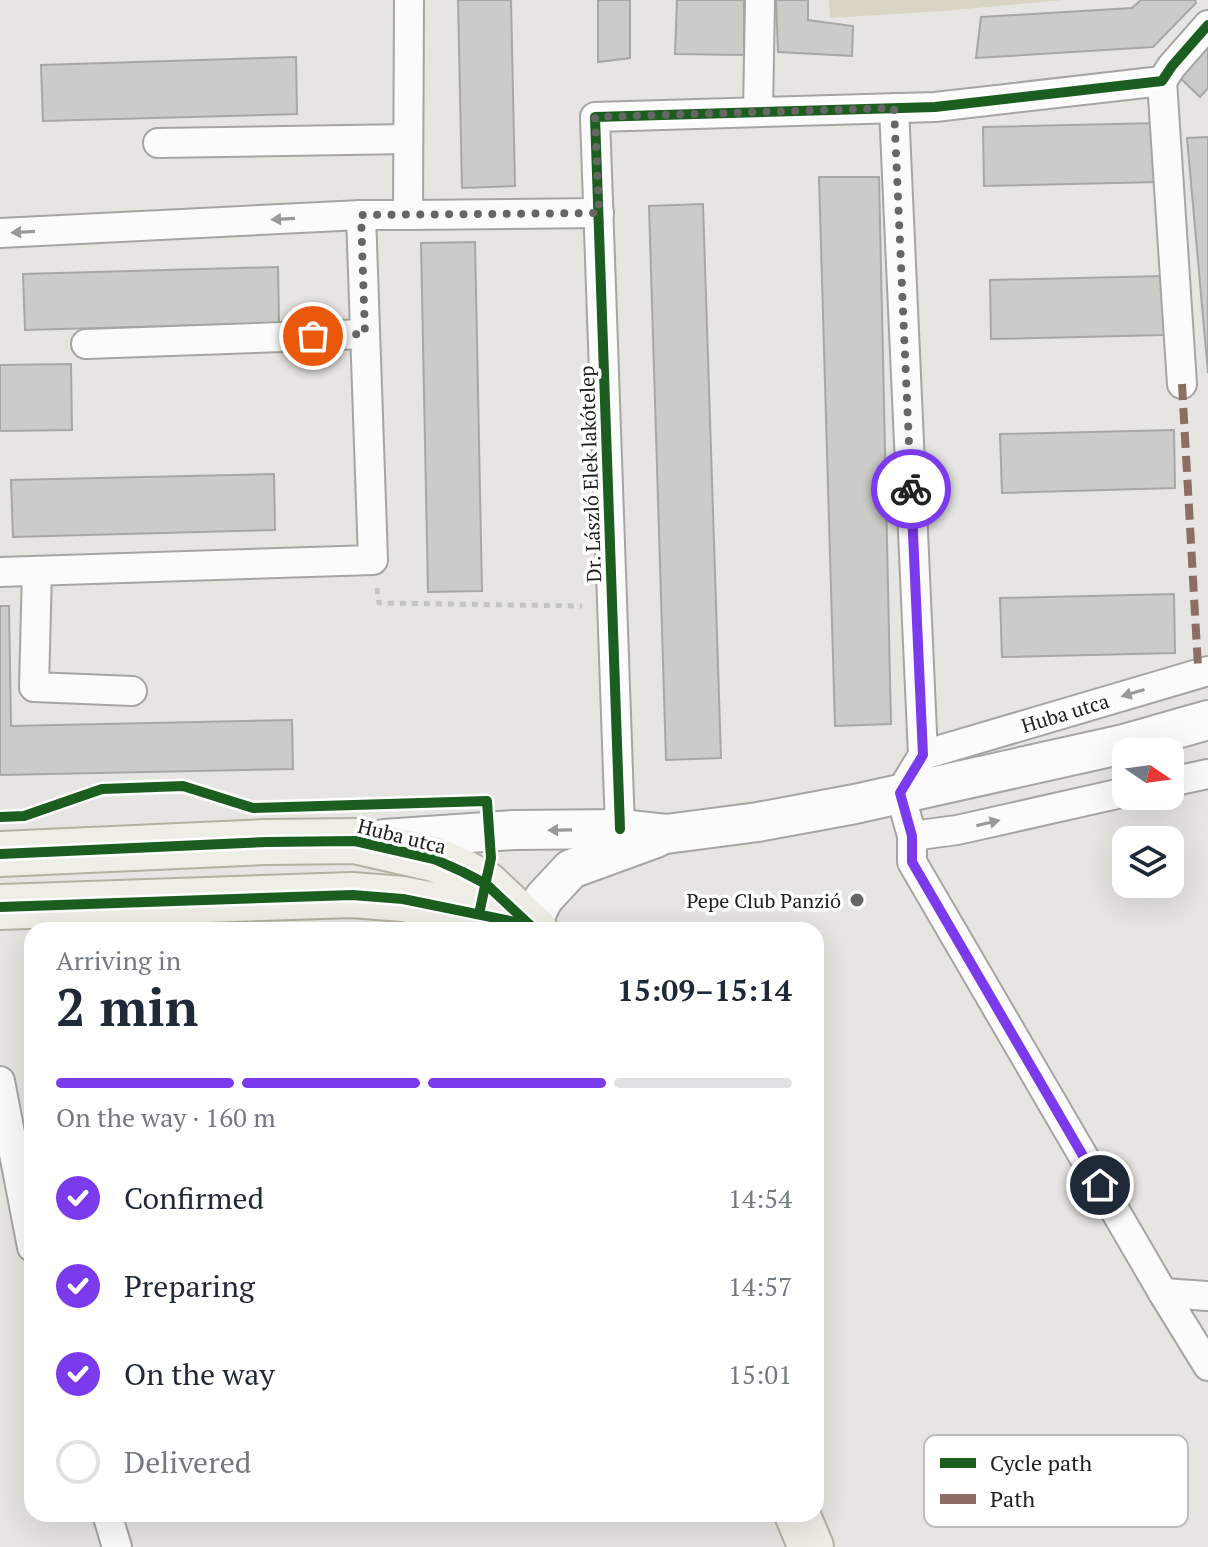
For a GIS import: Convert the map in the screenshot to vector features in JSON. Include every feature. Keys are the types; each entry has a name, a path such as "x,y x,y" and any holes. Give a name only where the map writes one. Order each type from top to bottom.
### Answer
{"main road":[{"name":"Huba utca","path":"0,854 355,841 514,830 620,829 666,834 758,822 855,804 1124,744 1208,720"},
{"path":"535,922 544,898 571,869 666,834"},
{"name":"Huba utca","path":"355,841 434,859 463,872 486,884 527,922"},
{"path":"0,907 352,895 403,899 506,922"},
{"path":"800,1522 811,1547"}],"street":[{"path":"408,215 409,0"},
{"path":"760,0 758,112 935,107 1162,81"},
{"path":"1182,384 1162,81 1208,25"},
{"path":"894,108 923,755 900,793 912,836 912,862 1208,1366"},
{"name":"Dr. László Elek lakótelep","path":"620,829 595,117 758,112"},
{"path":"158,143 408,139"},
{"path":"0,233 361,215 599,213"},
{"path":"0,572 373,560 361,215"},
{"path":"86,344 365,334"},
{"path":"37,571 34,687 132,691"},
{"name":"Huba utca","path":"923,755 1208,671"},
{"path":"1184,779 1208,774"},
{"path":"912,836 957,830 1112,795"},
{"path":"0,1081 24,1206"},
{"path":"1163,1293 1208,1296"},
{"path":"109,1522 117,1547"}],"path":[{"path":"373,560 379,603 612,606"}],"shaded area":[{"path":"829,0 1064,0 830,18"}],"building":[{"path":"458,0 511,0 515,186 462,188"},
{"path":"598,0 630,0 630,58 598,62"},
{"path":"677,0 744,0 744,55 675,54"},
{"path":"776,0 808,0 808,20 853,26 852,56 778,52"},
{"path":"1141,0 1195,0 1196,3 1153,47 976,58 981,17 1132,8"},
{"path":"1208,43 1208,88 1200,97 1177,75"},
{"path":"296,57 297,114 43,121 41,65"},
{"path":"1157,123 1158,182 984,186 983,127"},
{"path":"1208,137 1208,373 1187,138"},
{"path":"819,177 879,177 891,724 835,726"},
{"path":"703,204 721,758 666,760 649,206"},
{"path":"475,242 482,591 428,592 421,243"},
{"path":"278,267 279,323 25,330 23,274"},
{"path":"1163,276 1165,335 991,339 990,280"},
{"path":"71,364 72,430 0,431 0,365"},
{"path":"1174,430 1175,488 1002,493 1000,434"},
{"path":"274,474 275,530 13,537 11,480"},
{"path":"1174,594 1175,653 1002,657 1000,598"},
{"path":"0,606 9,606 11,726 292,720 293,769 0,775"}],"marked path":[{"path":"1182,384 1198,667"}],"cycle path":[{"path":"620,829 595,117 935,107 1162,81 1208,25"},
{"path":"0,817 24,816 102,789 183,786 253,808 487,801 491,858 479,914"},
{"path":"0,854 355,841 434,859 463,872 486,884 526,922"},
{"path":"0,907 352,895 403,899 515,922"}],"way so far":[{"path":"313,336 365,334 361,215 599,213 595,117 894,108 911,489"}],"place":[{"name":"Pepe Club Panzió","path":"857,900"}],"route":[{"path":"911,489 923,755 900,793 912,836 912,862 1100,1185"}]}
